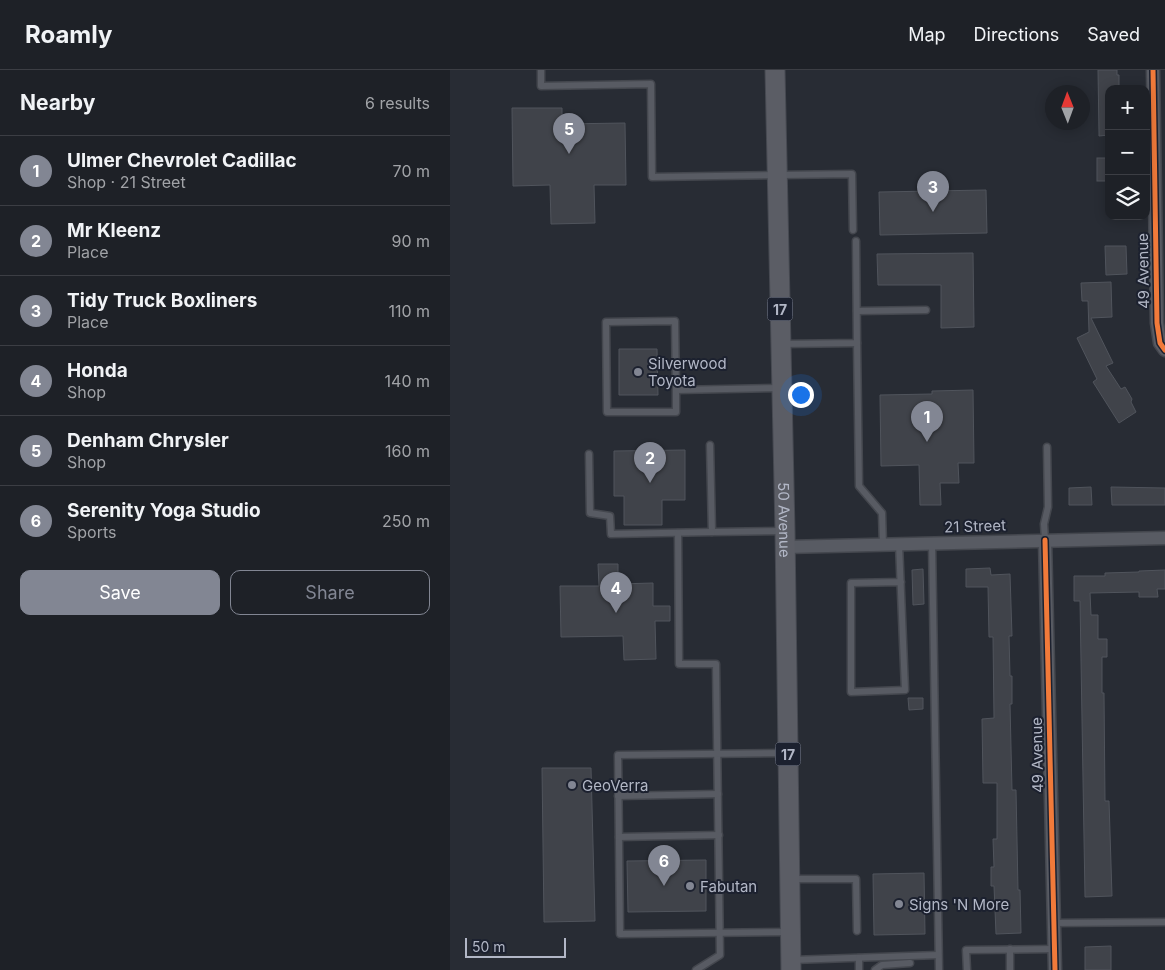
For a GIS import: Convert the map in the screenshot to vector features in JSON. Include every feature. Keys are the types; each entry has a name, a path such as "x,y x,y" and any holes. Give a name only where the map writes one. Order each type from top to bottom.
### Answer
{"main road":[{"name":"50 Avenue","path":"775,70 785,539 791,965"}],"street":[{"name":"49 Avenue","path":"1153,70 1157,323 1160,344 1165,350"},
{"name":"21 Street","path":"785,539 883,545 1165,538"},
{"name":"49 Avenue","path":"1045,540 1054,970"}],"lane":[{"path":"541,70 541,86 651,84 652,177 852,174 853,230"},
{"path":"856,241 859,486 882,513 883,545"},
{"path":"857,312 926,310"},
{"path":"675,321 676,390 676,412 607,412 606,322 675,321"},
{"path":"781,344 857,343"},
{"path":"676,390 782,388"},
{"path":"710,446 712,532"},
{"path":"1045,540 1044,524 1048,508 1047,447"},
{"path":"589,454 590,513 610,516 611,534 712,532 785,539"},
{"path":"678,533 679,664 716,664 720,955 696,970"},
{"path":"932,543 939,970"},
{"path":"899,544 901,582 905,690 851,692 851,583 901,582"},
{"path":"788,753 618,756 620,934 791,932"},
{"path":"618,796 718,794"},
{"path":"619,837 718,836"},
{"path":"790,879 856,879 857,931"},
{"path":"1054,923 1165,922"},
{"path":"1010,949 1010,970"},
{"path":"967,970 966,950 1054,949"},
{"path":"875,970 882,965 910,963 938,956"},
{"path":"791,965 859,958 910,963"},
{"path":"859,958 859,970"}],"building":[{"path":"1098,70 1117,70 1119,85 1105,85 1105,135 1099,136"},
{"path":"512,108 562,108 562,124 625,123 626,185 594,185 595,223 551,224 550,185 513,186"},
{"path":"1097,158 1105,158 1105,181 1097,181"},
{"path":"986,190 987,233 880,235 879,192"},
{"path":"1105,246 1126,246 1127,274 1106,275"},
{"path":"973,253 974,327 941,328 941,285 878,285 877,254"},
{"path":"1111,282 1112,317 1091,318 1113,363 1106,366 1121,389 1125,387 1132,399 1131,402 1136,412 1119,423 1093,382 1097,379 1077,338 1089,332 1088,301 1082,301 1081,283"},
{"name":"Silverwood Toyota","path":"619,349 657,349 658,395 619,395"},
{"path":"973,390 974,463 958,463 959,483 940,483 941,505 920,505 919,465 881,466 880,395 932,394 932,391"},
{"path":"685,450 685,500 662,500 662,525 624,525 624,496 614,496 614,451"},
{"path":"1091,487 1092,505 1069,505 1069,488"},
{"path":"1111,487 1165,488 1165,505 1112,505"},
{"path":"598,564 618,564 618,584 653,583 653,606 670,606 670,621 655,621 656,659 624,660 623,636 561,637 560,586 599,586"},
{"path":"990,568 991,575 1010,574 1012,636 1009,636 1010,676 1012,676 1012,704 1010,704 1012,790 1016,790 1021,933 996,934 994,886 991,886 991,867 994,867 993,839 997,839 997,783 983,783 982,719 994,718 993,637 989,637 988,587 966,587 966,569"},
{"path":"923,569 924,604 913,605 912,570"},
{"path":"1165,570 1165,589 1157,589 1158,597 1139,597 1139,592 1090,593 1091,615 1098,615 1098,639 1107,639 1107,657 1102,657 1102,693 1104,693 1105,801 1109,801 1112,896 1085,897 1080,601 1074,601 1074,576 1105,576 1105,573"},
{"path":"908,698 923,698 923,709 909,710"},
{"path":"542,768 591,768 595,921 544,922"},
{"path":"706,860 706,911 628,912 627,861"},
{"name":"Signs 'N More","path":"924,873 925,934 874,935 873,874"},
{"path":"1111,946 1111,970 1085,970 1085,947"}],"cycle path":[{"path":"1153,70 1157,323 1160,343 1165,350"},
{"path":"1045,540 1055,970"}],"place":[{"name":"Denham Chrysler","path":"569,154"},
{"name":"Tidy Truck Boxliners","path":"933,212"},
{"name":"Silverwood Toyota","path":"638,372"},
{"name":"Ulmer Chevrolet Cadillac","path":"927,442"},
{"name":"Mr Kleenz","path":"650,483"},
{"name":"Honda","path":"616,613"},
{"name":"GeoVerra","path":"572,785"},
{"name":"Serenity Yoga Studio","path":"664,886"},
{"name":"Fabutan","path":"690,886"},
{"name":"Signs 'N More","path":"899,904"}]}
